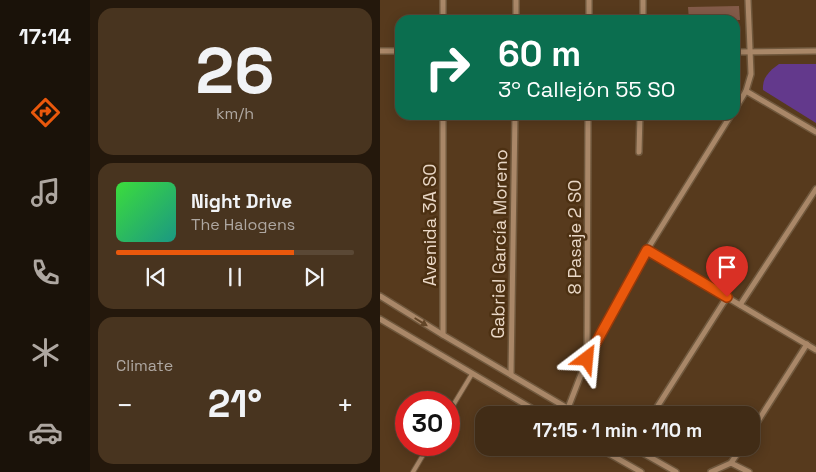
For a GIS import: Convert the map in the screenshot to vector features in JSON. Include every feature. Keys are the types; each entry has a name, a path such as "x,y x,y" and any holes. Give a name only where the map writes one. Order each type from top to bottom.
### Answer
{"street":[{"path":"443,0 443,15"},
{"path":"516,0 516,15"},
{"path":"589,0 589,15"},
{"path":"642,15 643,0"},
{"path":"740,101 746,91 751,74 748,0"},
{"path":"380,51 395,51"},
{"path":"740,52 816,51"},
{"path":"746,91 816,132"},
{"name":"Avenida 3A SO","path":"443,120 443,335"},
{"name":"Gabriel García Moreno","path":"511,374 515,120"},
{"name":"8 Pasaje 2 SO","path":"587,359 588,120"},
{"path":"640,120 640,152"},
{"path":"569,406 587,359 647,250 728,120"},
{"path":"740,305 816,189"},
{"path":"647,250 816,350"},
{"path":"380,296 565,406"},
{"path":"658,406 727,297"},
{"path":"380,318 527,406"},
{"path":"760,418 807,344"},
{"path":"613,456 641,472"},
{"path":"648,456 676,472"},
{"path":"711,472 732,463 736,456"},
{"path":"732,463 749,472"}],"lane":[{"path":"460,394 472,374"},
{"path":"413,472 422,456"}],"shaded area":[{"path":"779,64 816,64 816,123 763,90 767,75"}],"building":[{"path":"739,6 740,15 689,15 688,7"}],"route":[{"path":"587,359 647,250 727,297"}]}
